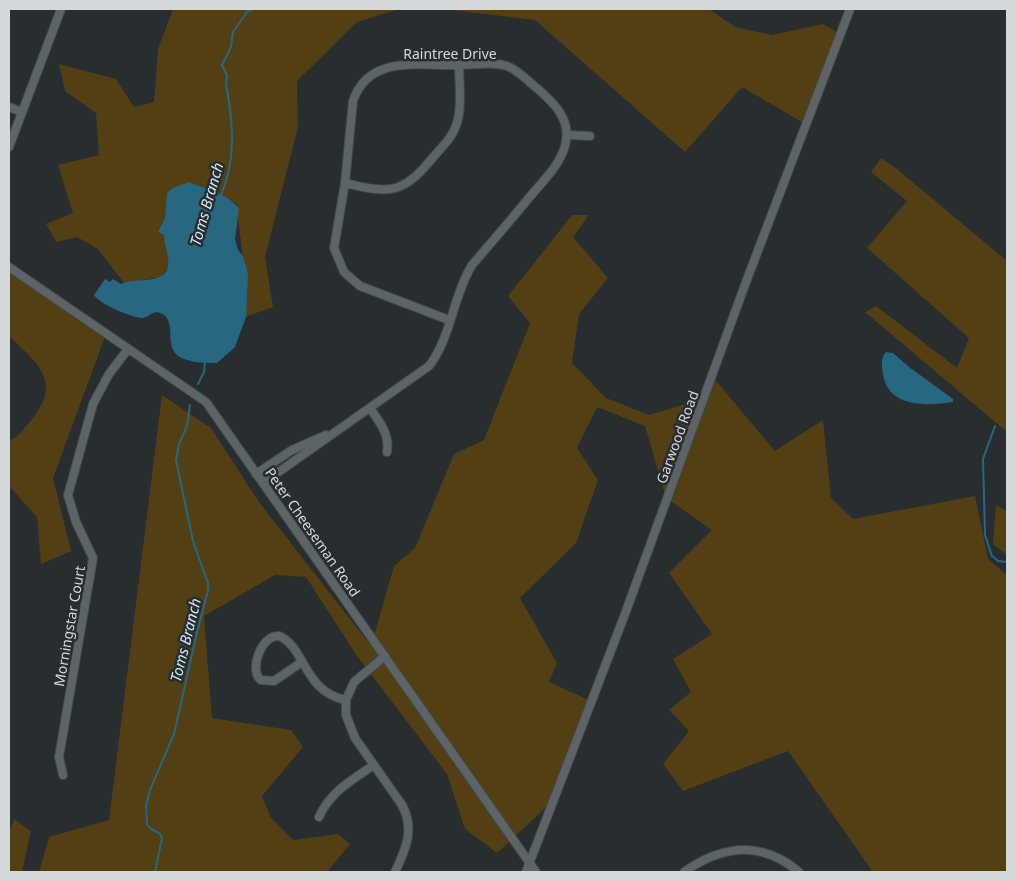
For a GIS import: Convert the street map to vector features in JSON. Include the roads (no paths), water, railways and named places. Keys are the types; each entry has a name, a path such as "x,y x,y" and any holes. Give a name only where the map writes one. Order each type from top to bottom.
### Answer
{"street":[{"path":"9,147 61,9"},
{"name":"Garwood Road","path":"526,872 629,605 746,282 850,9"},
{"name":"Raintree Drive","path":"450,320 366,289 354,282 344,272 335,254 334,241 345,184 353,101 358,89 368,77 379,70 394,65 495,64 517,71 556,106 565,123 567,135"},
{"path":"345,184 374,190 387,190 408,183 420,173 456,128 460,108 459,65"},
{"path":"9,107 22,112"},
{"path":"263,484 428,366 438,351 468,272 555,166 563,153 567,135 590,136"},
{"name":"Peter Cheeseman Road","path":"9,267 206,402 536,872"},
{"name":"Morningstar Court","path":"63,774 59,757 94,558 76,522 68,495 93,404 109,374 128,349"},
{"path":"370,408 386,433 389,443 387,452"},
{"path":"256,474 292,450 346,425"},
{"path":"302,662 274,681 261,680 256,673 256,666 266,640 276,635 288,642 324,691 346,700"},
{"path":"385,656 358,678 346,700 346,715 350,729 402,805 408,822 407,846 395,872"},
{"path":"319,817 331,796 374,765"},
{"path":"684,872 713,855 741,850 762,852 775,856 799,872"}],"water":[{"path":"189,182 230,199 239,209 235,239 238,250 243,256 248,274 246,317 235,347 217,363 190,361 176,354 171,344 168,320 160,313 157,312 144,318 137,317 108,306 94,295 105,279 110,282 113,279 121,284 155,278 165,273 168,267 168,255 164,235 158,232 165,218 167,193 172,188"},
{"path":"886,352 893,353 953,399 953,402 921,404 900,399 886,385 882,360"}],"waterway":[{"name":"Toms Branch","path":"220,197 229,169 232,141 226,84 227,75 222,65 231,47 233,32 247,12 253,9"},
{"name":"Toms Branch","path":"198,384 204,372 205,361"},
{"name":"Toms Branch","path":"155,872 162,838 159,833 151,829 147,824 146,806 150,790 174,734 208,591 208,583 193,541 176,460 179,444 187,426 190,405"},
{"path":"995,426 983,459 985,535 992,556 998,561 1007,562"}]}
